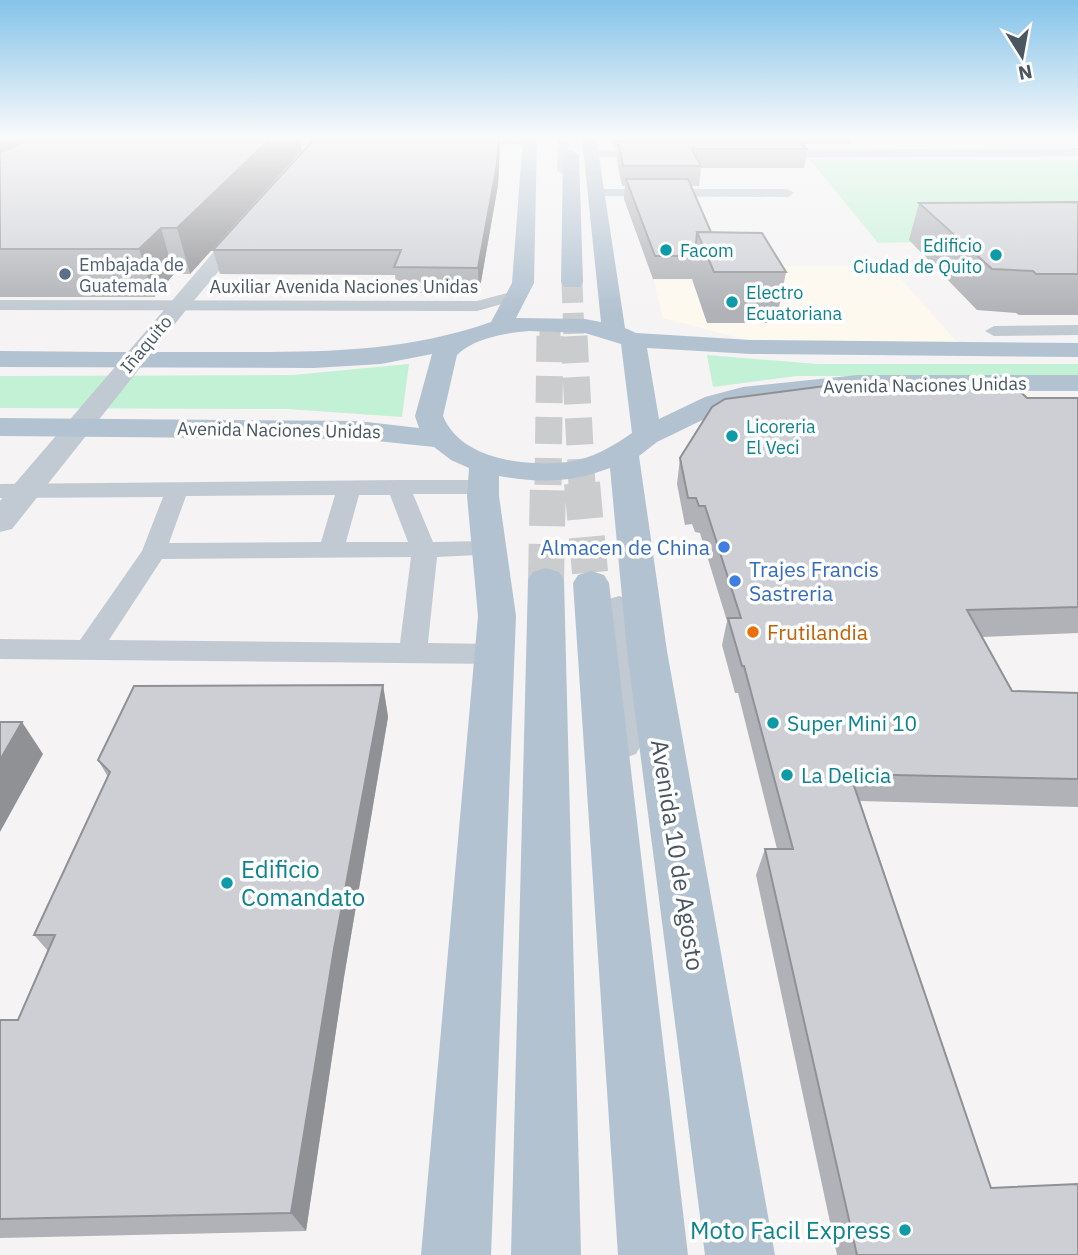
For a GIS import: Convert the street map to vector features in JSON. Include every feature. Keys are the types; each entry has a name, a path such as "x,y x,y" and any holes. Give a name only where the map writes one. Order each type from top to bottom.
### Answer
{"main road":[{"path":"500,327 523,283 530,196"},
{"path":"571,196 572,282"},
{"name":"Avenida 10 de Agosto","path":"596,196 623,336 637,354 636,445 647,651 740,1255"},
{"name":"Avenida Naciones Unidas","path":"0,359 314,360 382,356 455,343 500,327 585,326 623,336 751,348 1078,350"},
{"path":"442,439 429,416 445,353 455,343"},
{"name":"Avenida Naciones Unidas","path":"0,427 334,429 442,439 462,454 483,476 572,471 636,445 715,403 774,390 858,383 1078,383"},
{"path":"456,1255 496,616 483,476"},
{"path":"546,1255 585,589 651,1255"}],"street":[{"name":"Iñaquito","path":"0,522 13,491 78,428 178,305 265,205"}],"lane":[{"name":"Auxiliar Avenida Naciones Unidas","path":"0,305 477,306 518,295"},
{"path":"994,331 1078,330"},
{"path":"13,491 399,488 483,476"},
{"path":"331,550 349,488"},
{"path":"399,488 425,551 412,652"},
{"path":"88,650 154,551 177,489"},
{"path":"154,551 489,550"},
{"path":"0,649 494,654"}],"shaded area":[{"path":"711,266 890,266 963,349 774,347 663,318 654,280 723,279"}],"green space":[{"path":"839,196 1078,196 1078,239 878,243"},
{"path":"707,355 817,364 1078,364 1078,376 797,376 713,387"},
{"path":"409,364 402,417 287,409 0,408 0,376 293,375"}],"building":[{"path":"0,196 211,196 177,228 161,228 139,249 0,249"},
{"path":"263,196 491,196 478,268 394,267 401,250 213,250"},
{"path":"632,196 695,196 711,232 697,232 695,256 655,256"},
{"path":"1078,202 1078,274 1036,274 1033,271 992,269 919,203"},
{"path":"697,232 762,233 786,272 714,272"},
{"path":"1011,383 1027,398 1078,398 1078,607 967,610 1012,691 1078,693 1078,779 850,774 991,1188 1078,1184 1078,1255 857,1255 765,849 793,849 744,666 728,618 741,618 705,506 699,506 696,498 688,498 680,458 712,407 725,399 825,386"},
{"path":"383,685 334,949 291,1213 0,1219 0,1020 18,1020 55,935 34,935 110,772 98,760 134,686"},
{"path":"0,722 22,722 0,760"}],"tunnel":[{"path":"572,282 574,337"},
{"path":"550,329 550,336"},
{"path":"548,485 550,336"},
{"path":"574,336 582,485"},
{"path":"546,580 548,483"},
{"path":"582,483 591,583"}],"place":[{"name":"Facom","path":"666,250"},
{"name":"Edificio Ciudad de Quito","path":"996,255"},
{"name":"Embajada de Guatemala","path":"65,274"},
{"name":"Electro Ecuatoriana","path":"732,302"},
{"name":"Licoreria El Veci","path":"732,436"},
{"name":"Almacen de China","path":"724,547"},
{"name":"Trajes Francis Sastreria","path":"735,581"},
{"name":"Frutilandia","path":"753,632"},
{"name":"Super Mini 10","path":"773,723"},
{"name":"La Delicia","path":"787,775"},
{"name":"Edificio Comandato","path":"227,883"},
{"name":"Moto Facil Express","path":"905,1230"}]}
